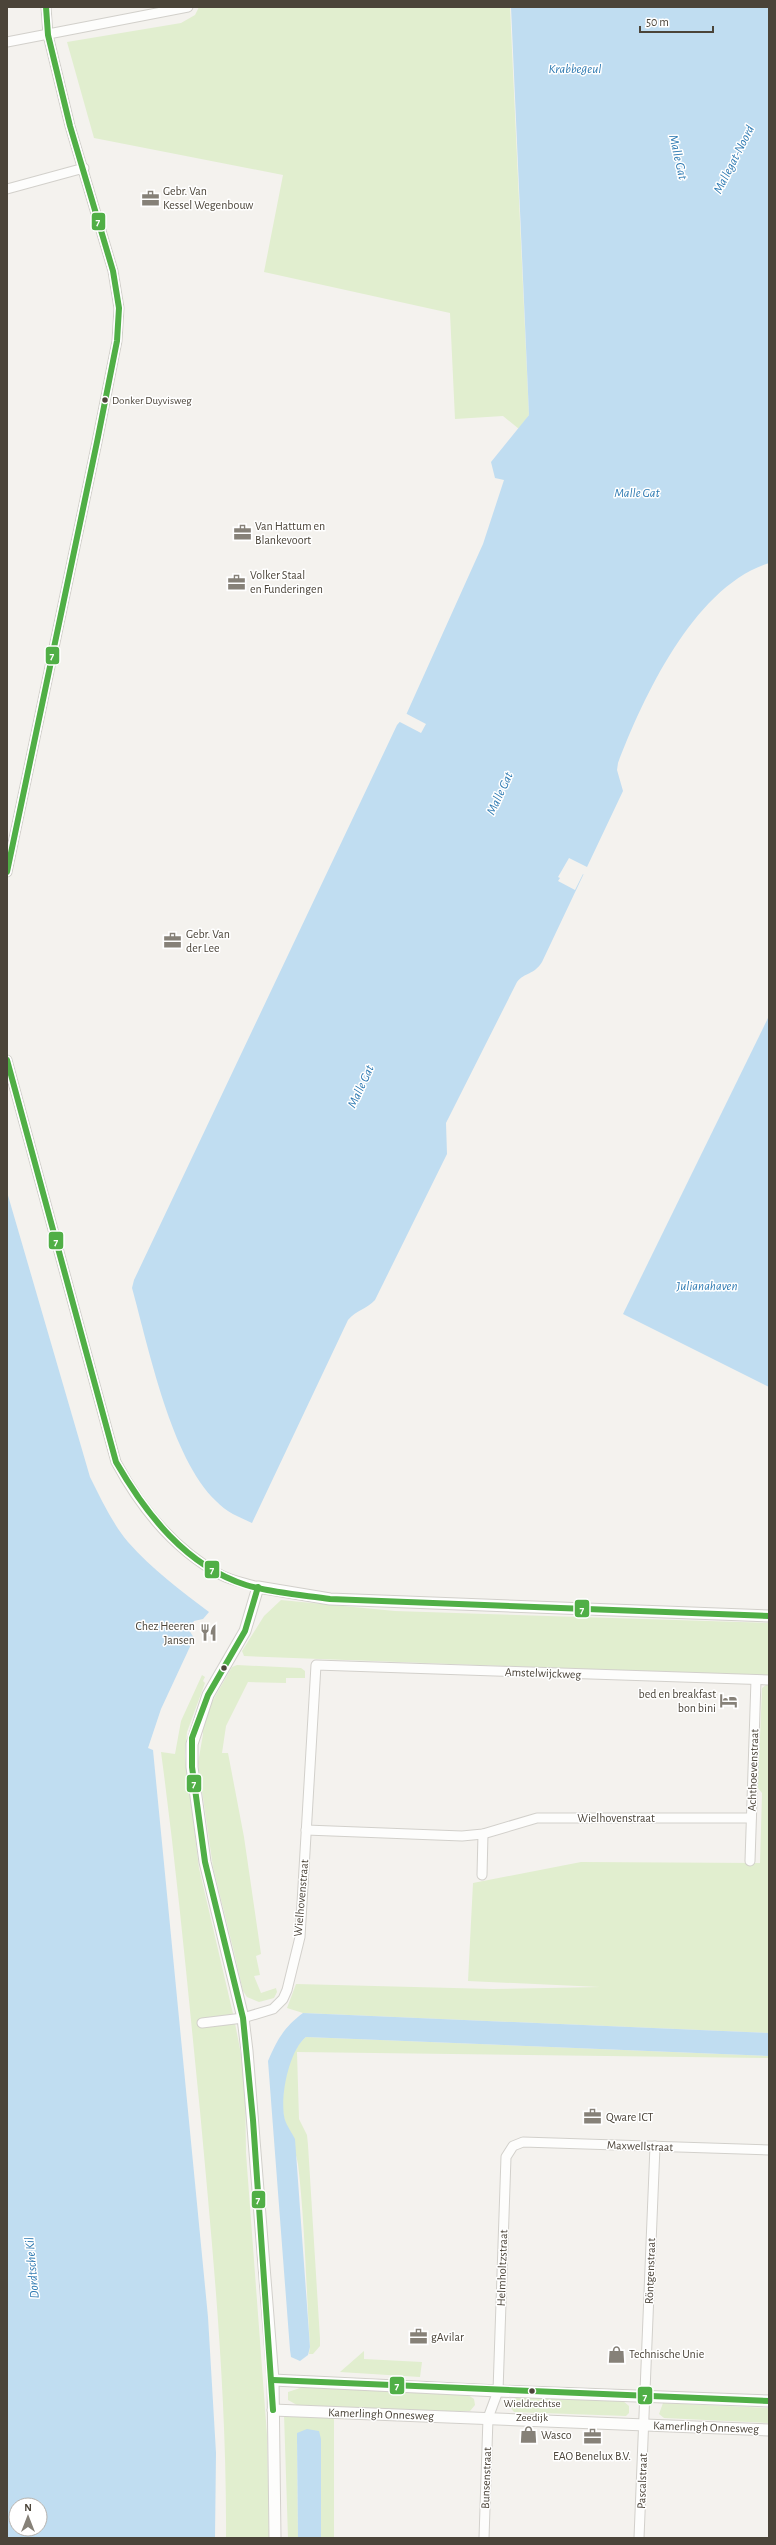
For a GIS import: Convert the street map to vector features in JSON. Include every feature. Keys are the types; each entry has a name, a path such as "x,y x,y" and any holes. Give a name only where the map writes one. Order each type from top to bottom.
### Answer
{"street":[{"path":"7,872 117,341 119,308 113,271 84,168 70,126 48,35 46,7"},
{"path":"7,42 188,7"},
{"path":"7,189 84,168"},
{"path":"7,1060 116,1462 130,1489 162,1529 188,1552 221,1575 258,1587 330,1599 769,1616"},
{"path":"258,1587 245,1631 208,1695 192,1744 192,1767 205,1862 243,2018 272,2380 275,2538"},
{"name":"Wielhovenstraat","path":"202,2023 243,2018 273,2009 283,1999 287,1990 300,1937 316,1665"},
{"name":"Amstelwijckweg","path":"316,1665 769,1680"},
{"name":"Achthoevenstraat","path":"750,1861 756,1680"},
{"name":"Wielhovenstraat","path":"306,1830 462,1836 483,1834 537,1818 751,1818"},
{"path":"482,1875 483,1834"},
{"name":"Maxwellstraat","path":"513,2146 522,2142 769,2150"},
{"name":"Helmholtzstraat","path":"498,2392 506,2157 513,2146"},
{"name":"Röntgenstraat","path":"646,2396 655,2146"},
{"path":"272,2380 498,2392 769,2401"},
{"path":"488,2418 498,2392"},
{"name":"Kamerlingh Onnesweg","path":"644,2424 646,2396"},
{"name":"Kamerlingh Onnesweg","path":"273,2410 769,2430"},
{"name":"Bunsenstraat","path":"484,2538 488,2418"},
{"name":"Pascalstraat","path":"639,2538 644,2424"}],"green space":[{"path":"199,7 510,7 529,415 519,429 503,416 455,419 450,313 264,272 283,175 94,138 67,42 181,23 195,15"},
{"path":"281,1600 395,1611 769,1623 769,1676 244,1656 242,1651 264,1616"},
{"path":"237,1665 301,1668 305,1671 305,1678 286,1678 286,1683 248,1682 226,1726 222,1753 228,1753 244,1837 261,1954 256,1956 260,1975 254,1976 261,1993 276,1988 277,1992 274,1998 259,2002 247,1997 243,1991 213,1867 198,1763 203,1734 202,1726 212,1702 232,1667"},
{"path":"202,1675 205,1677 203,1681 205,1683 187,1732 185,1756 199,1868 234,2018 245,2075 246,2153 267,2435 269,2538 226,2538 226,2484 222,2377 214,2271 182,1931 161,1752 175,1754 181,1721"},
{"path":"769,1685 769,2033 303,2013 287,2008 296,1984 493,1989 600,1987 468,1981 473,1883 581,1862 760,1863 762,1793 758,1788 762,1688"},
{"path":"306,2037 769,2056 769,2058 297,2052 299,2119 307,2135 308,2145 320,2339 320,2346 313,2354 309,2354 310,2347 304,2232 298,2164 283,2111 285,2082 290,2061 294,2051"},
{"path":"364,2351 364,2359 422,2362 420,2377 340,2372"},
{"path":"303,2387 465,2393 474,2399 475,2405 470,2411 446,2411 297,2405 288,2400 288,2392"},
{"path":"519,2397 623,2401 629,2406 629,2413 626,2416 514,2412 508,2405 513,2399"},
{"path":"663,2403 769,2408 769,2423 664,2418 659,2414"},
{"path":"284,2414 334,2416 334,2538 321,2538 321,2456 297,2434 298,2538 288,2538"}],"water":[{"name":"Malle Gat","path":"511,7 769,7 769,563 742,575 718,594 696,618 676,646 658,676 642,706 618,763 617,770 623,791 542,962 536,969 523,976 517,982 446,1123 447,1154 375,1300 369,1306 354,1314 348,1320 252,1523 233,1514 220,1505 200,1482 186,1458 174,1431 154,1371 132,1288 134,1280 397,725 406,715 483,544 504,480 495,478 491,462 529,415"},
{"name":"Julianahaven","path":"769,1016 769,1387 623,1314"},
{"name":"Dordtsche Kil","path":"7,1192 90,1477 112,1519 128,1542 177,1588 209,1612 203,1619 194,1621 189,1630 194,1638 161,1709 148,1748 153,1750 208,2317 216,2453 215,2538 7,2538"},
{"path":"303,2013 769,2033 769,2056 306,2037 300,2043 290,2063 283,2100 285,2120 295,2139 310,2347 308,2355 300,2361 291,2357 290,2350 268,2061 282,2034 296,2018"},
{"path":"307,2429 319,2431 321,2439 321,2538 298,2538 297,2433"}],"pier":[{"path":"405,713 426,724 421,733 398,721"},
{"path":"569,858 589,868 586,876 583,874 575,890 558,881 560,878 558,877"}],"transit line":[{"name":"7","path":"7,872 97,442 117,341 119,308 113,271 70,126 48,35 46,7"},
{"name":"7","path":"7,1060 116,1462 154,1519 186,1551 205,1565 224,1576 256,1588 330,1599 769,1616"},
{"name":"7","path":"258,1587 245,1631 208,1695 192,1738 192,1767 205,1862 243,2018 253,2120 273,2410"},
{"name":"7","path":"273,2380 769,2401"}],"place":[{"name":"Gebr. Van Kessel Wegenbouw","path":"150,198"},
{"name":"Donker Duyvisweg","path":"105,400"},
{"name":"Van Hattum en Blankevoort","path":"242,533"},
{"name":"Volker Staal en Funderingen","path":"237,582"},
{"name":"Gebr. Van der Lee","path":"173,941"},
{"name":"Chez Heeren Jansen","path":"208,1633"},
{"name":"bed en breakfast bon bini","path":"729,1701"},
{"name":"Qware ICT","path":"593,2117"},
{"name":"gAvilar","path":"418,2337"},
{"name":"Technische Unie","path":"616,2354"},
{"name":"Wieldrechtse Zeedijk","path":"532,2391"},
{"name":"Wasco","path":"528,2435"},
{"name":"EAO Benelux B.V.","path":"592,2437"}],"water label":[{"name":"Krabbegeul","path":"575,68"},
{"name":"Mallegat-Noord","path":"733,159"}]}
